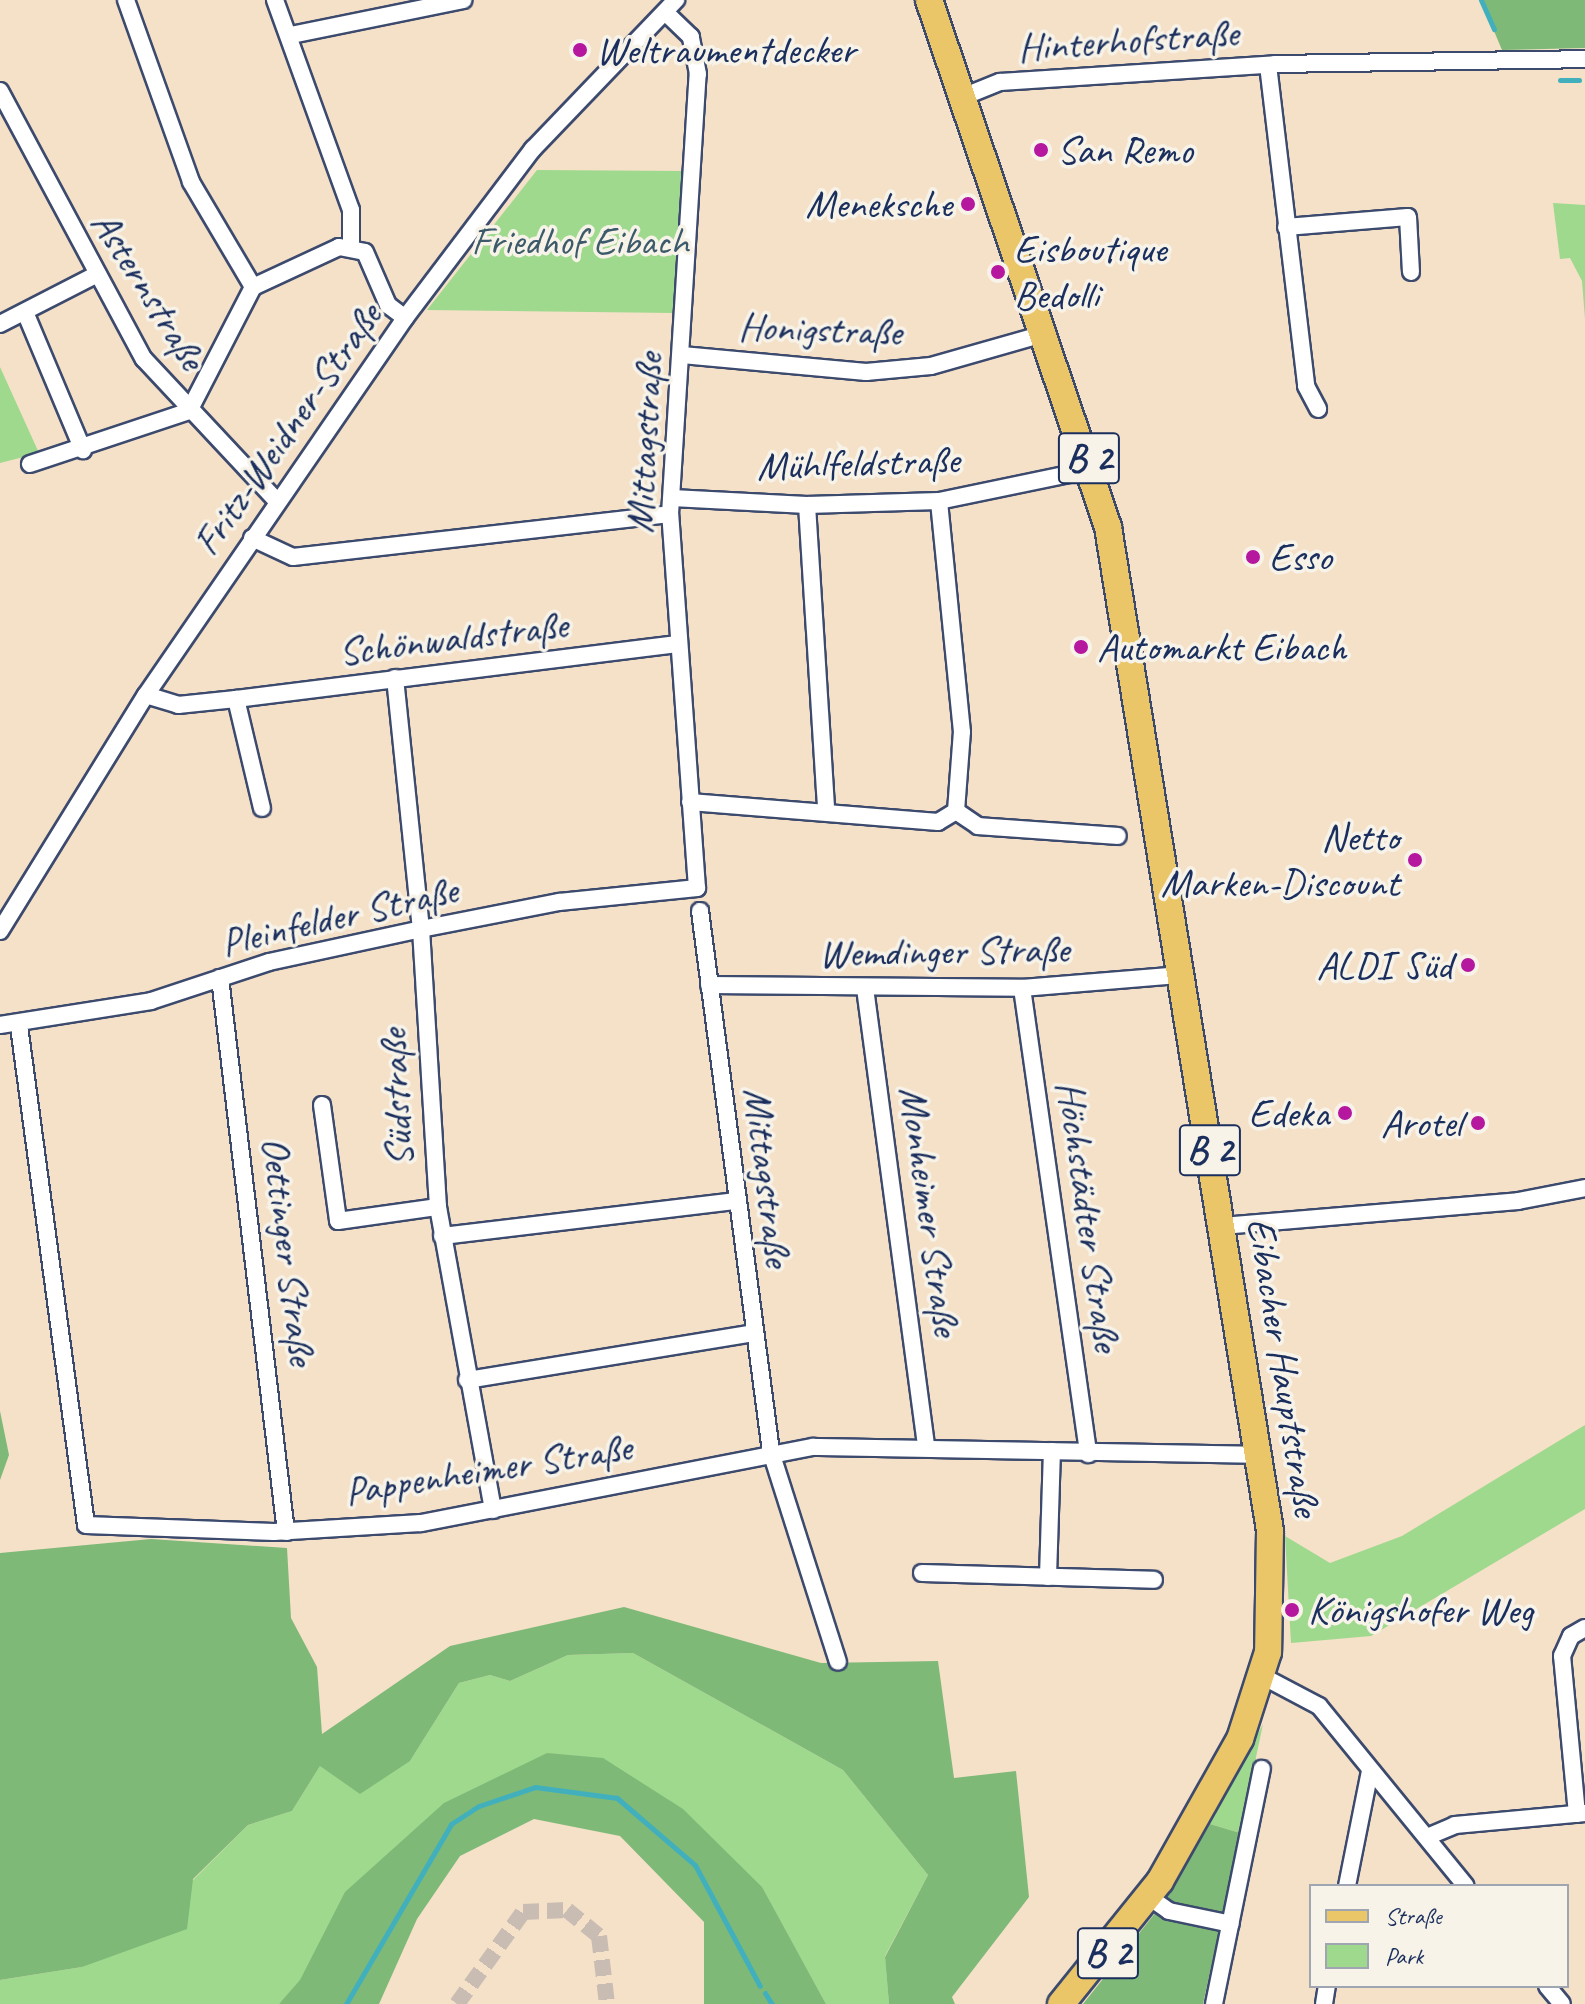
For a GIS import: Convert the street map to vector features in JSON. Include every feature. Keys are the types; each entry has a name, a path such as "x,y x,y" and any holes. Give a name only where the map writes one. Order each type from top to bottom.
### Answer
{"main road":[{"name":"Eibacher Hauptstraße","path":"929,0 1093,469 1181,975 1259,1455 1272,1562 1262,1676 1231,1758 1149,1897 1061,2004"}],"street":[{"path":"126,0 191,182 253,287"},
{"path":"275,0 291,35 351,210 351,246"},
{"path":"291,35 415,5 463,0"},
{"name":"Fritz-Weidner-Straße","path":"0,931 146,695 276,500 405,318 533,149 671,7"},
{"name":"Mittagstraße","path":"671,7 691,37 698,74 671,506 697,888"},
{"name":"Hinterhofstraße","path":"965,96 1000,82 1268,65 1585,59"},
{"path":"1268,65 1306,386 1318,409"},
{"name":"Asternstraße","path":"0,91 94,276 144,359 189,411 276,500"},
{"path":"1286,227 1408,217 1411,272"},
{"path":"30,464 83,450 189,411 253,287 351,246 365,252 388,305 405,318"},
{"path":"0,324 94,276"},
{"path":"25,312 83,450"},
{"name":"Honigstraße","path":"682,355 866,372 931,366 1047,333"},
{"name":"Mühlfeldstraße","path":"252,538 293,557 671,506 939,501 1093,469"},
{"path":"939,501 962,732 956,811"},
{"path":"807,505 826,811"},
{"name":"Schönwaldstraße","path":"146,695 178,705 678,644"},
{"name":"Südstraße","path":"395,678 421,929 438,1207 493,1510"},
{"path":"236,699 262,808"},
{"path":"690,802 938,822 956,811"},
{"path":"956,811 978,826 1118,836"},
{"name":"Pleinfelder Straße","path":"0,1025 19,1026 151,1001 220,978 421,929 559,902 697,888"},
{"name":"Mittagstraße","path":"700,911 771,1452 838,1662"},
{"name":"Wemdinger Straße","path":"709,985 1022,988 1181,975"},
{"name":"Oettinger Straße","path":"220,978 286,1532"},
{"name":"Monheimer Straße","path":"865,988 926,1444"},
{"name":"Höchstädter Straße","path":"1022,988 1088,1454"},
{"name":"Pappenheimer Straße","path":"19,1026 80,1514 95,1527 286,1532 493,1510 771,1452 926,1444 1088,1454 1259,1455"},
{"path":"322,1105 338,1221 438,1207"},
{"path":"1222,1226 1518,1201 1585,1188"},
{"path":"442,1236 737,1201"},
{"path":"467,1380 753,1333"},
{"path":"1048,1577 1052,1451"},
{"path":"922,1573 1154,1580"},
{"path":"1427,1837 1455,1825 1581,1814 1562,1656 1571,1636 1585,1628"},
{"path":"1262,1676 1319,1706 1464,1884"},
{"path":"1214,2004 1262,1769"},
{"path":"1347,1884 1370,1771"},
{"path":"1149,1897 1169,1911 1231,1924"},
{"path":"1549,1988 1562,2004"}],"green space":[{"path":"1481,0 1585,0 1585,48 1502,50"},
{"name":"Friedhof Eibach","path":"537,170 682,171 674,313 427,310"},
{"path":"1553,203 1585,205 1585,319 1582,281 1570,258 1560,259"},
{"path":"0,367 39,453 0,463"},
{"path":"0,1411 9,1455 0,1480"},
{"path":"1585,1425 1585,1509 1371,1636 1291,1643 1285,1536 1330,1563 1402,1536"},
{"path":"151,1539 287,1548 291,1618 317,1667 322,1734 450,1646 624,1607 821,1663 938,1661 954,1778 1016,1771 1029,1897 952,1997 955,2004 889,2004 885,1957 928,1875 843,1770 633,1653 568,1655 510,1681 490,1675 459,1683 410,1761 360,1794 320,1766 292,1811 248,1825 193,1879 187,1929 82,1967 0,1980 0,1553"},
{"path":"633,1653 843,1770 928,1875 885,1956 889,2004 826,2004 762,1888 547,1753 279,2004 0,2004 0,1980 82,1967 193,1880 248,1825 292,1811 320,1766 410,1761 459,1683 490,1675 510,1681 568,1655"},
{"path":"1263,1724 1240,1833 1210,1824"},
{"path":"547,1753 603,1758 683,1809 762,1887 826,2004 704,2004 704,1922 620,1836 534,1819 460,1856 417,1919 379,2004 279,2004 300,1980 345,1892 444,1803"},
{"path":"1210,1824 1240,1833 1203,2004 1083,2004 1156,1912"}],"waterway":[{"path":"1481,0 1494,29"},
{"path":"1560,80 1579,80"},
{"path":"346,2004 451,1824 479,1806 535,1787 617,1798 695,1865 760,1986"},
{"path":"765,1993 772,2004"}],"tunnel":[{"path":"457,2004 523,1912 567,1910 599,1936 607,2004"}],"place":[{"name":"Weltraumentdecker","path":"580,50"},
{"name":"San Remo","path":"1041,150"},
{"name":"Meneksche","path":"968,204"},
{"name":"Eisboutique Bedolli","path":"998,272"},
{"name":"Esso","path":"1253,557"},
{"name":"Automarkt Eibach","path":"1081,647"},
{"name":"Netto Marken-Discount","path":"1415,860"},
{"name":"ALDI Süd","path":"1468,965"},
{"name":"Edeka","path":"1345,1113"},
{"name":"Arotel","path":"1478,1123"},
{"name":"Königshofer Weg","path":"1292,1610"}]}
